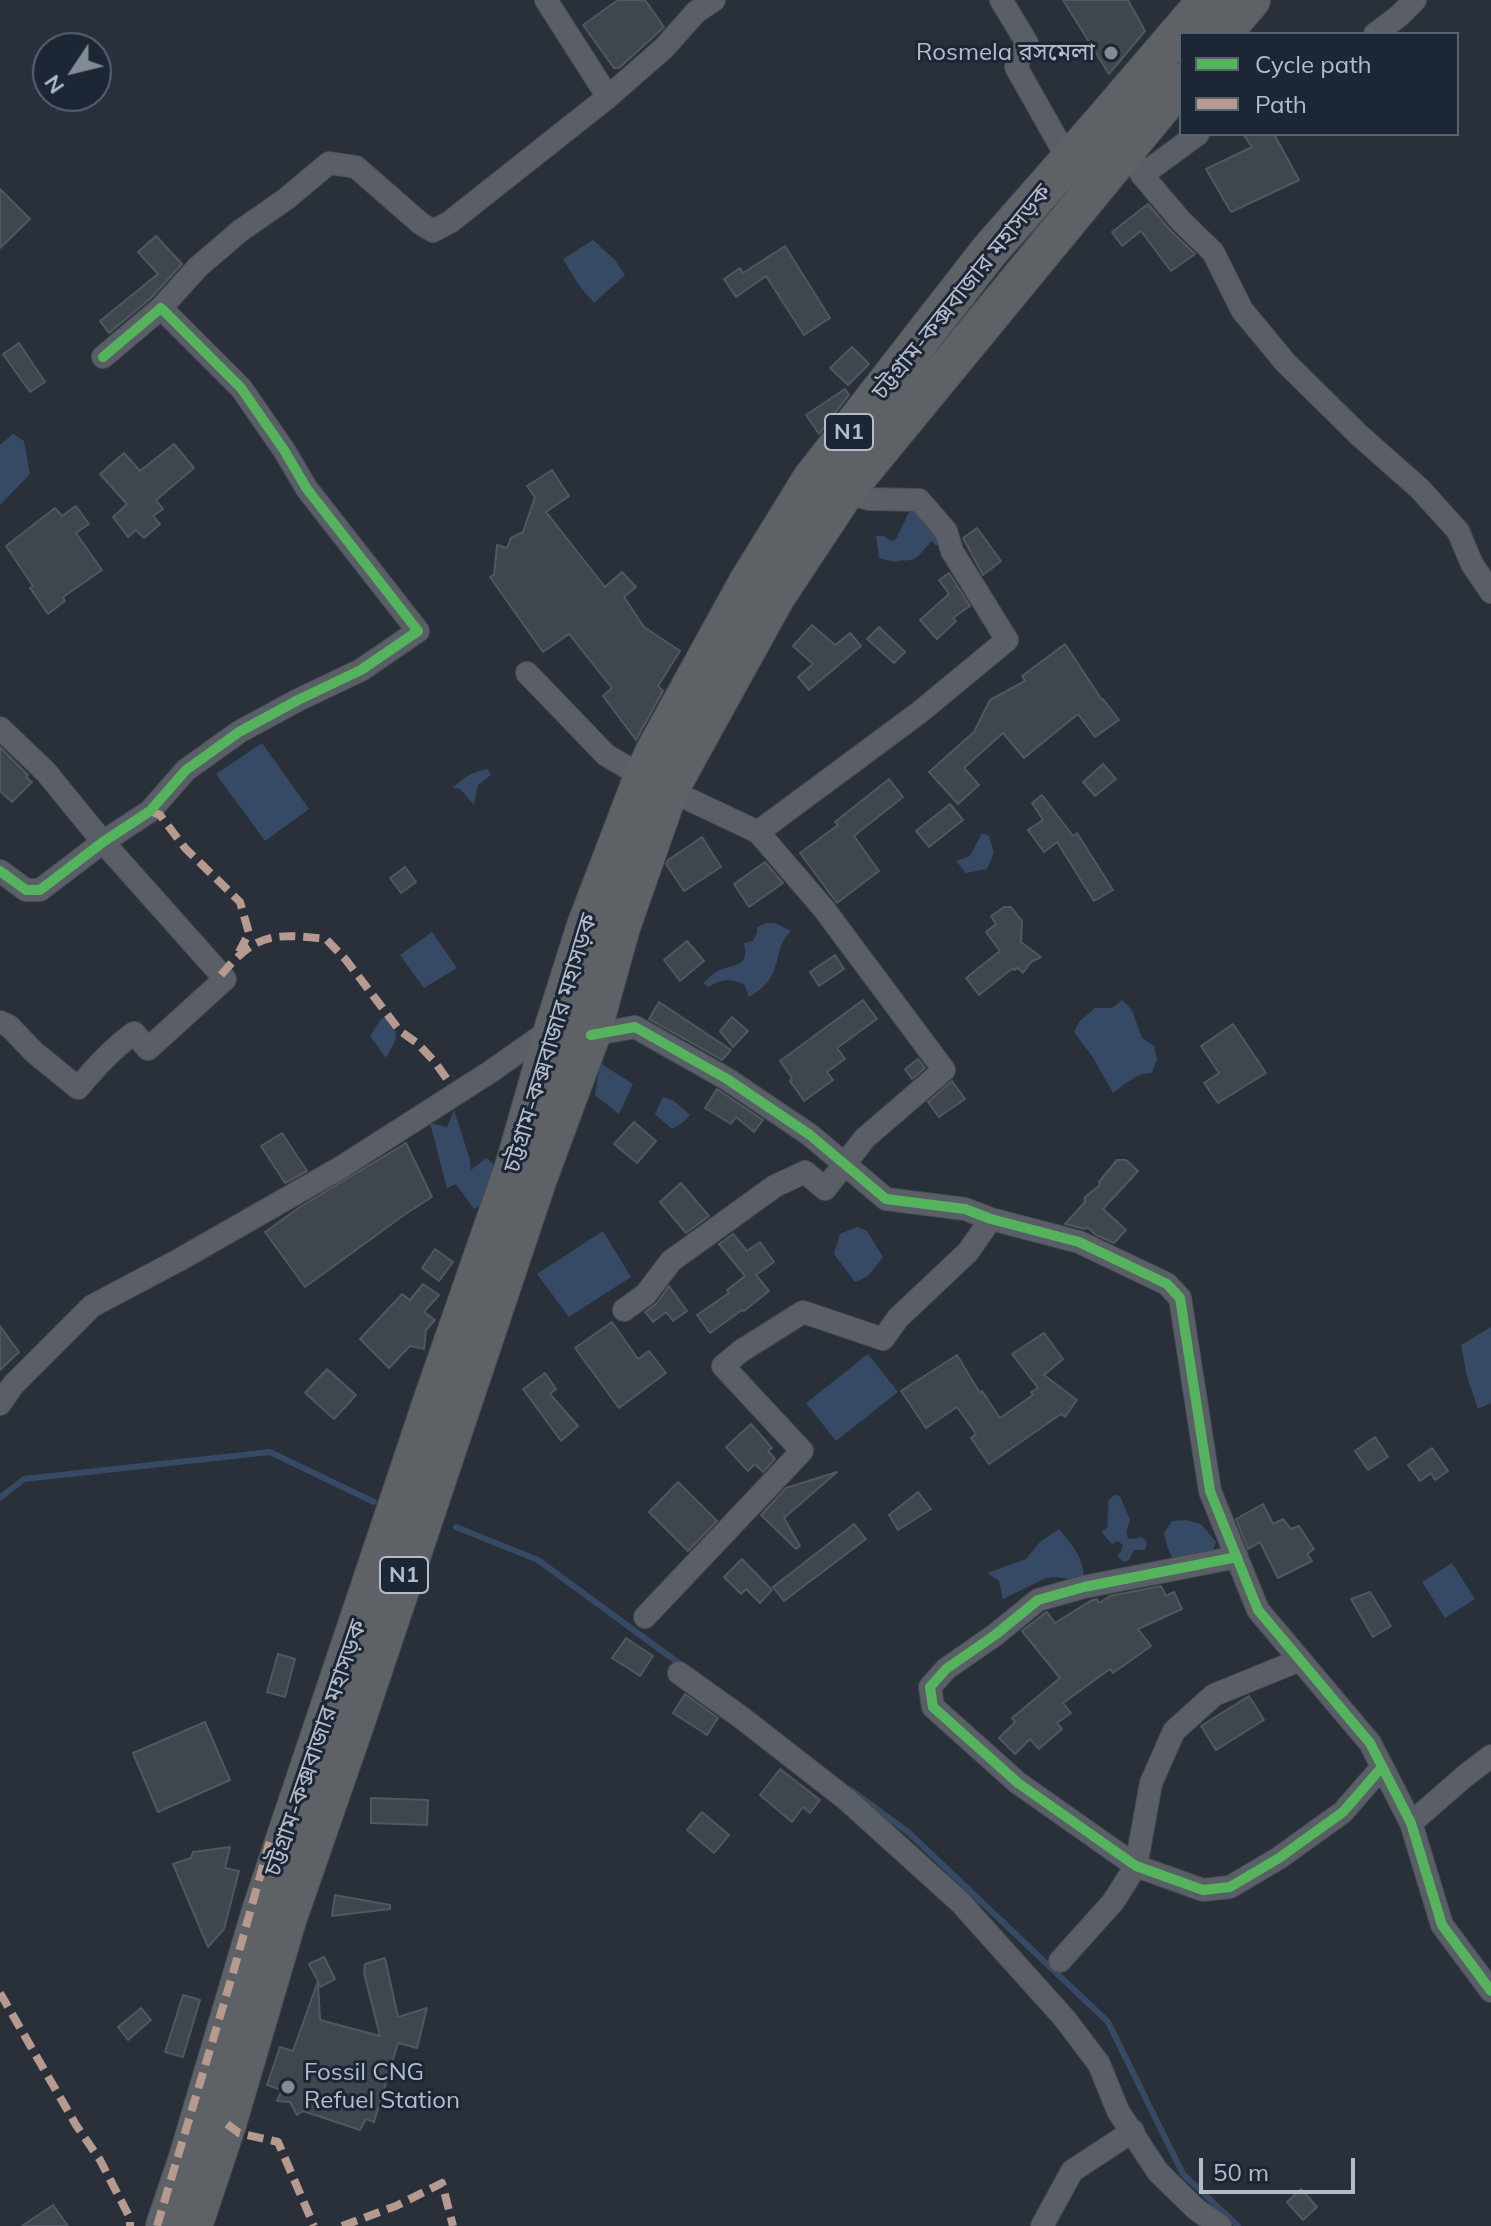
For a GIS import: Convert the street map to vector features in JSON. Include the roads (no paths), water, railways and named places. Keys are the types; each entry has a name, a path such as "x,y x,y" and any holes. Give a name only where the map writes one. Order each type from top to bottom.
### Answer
{"highway":[{"name":"চট্টগ্রাম-কক্সবাজার মহাসড়ক","path":"1180,32 1207,0"},
{"path":"1224,32 1251,0"},
{"name":"চট্টগ্রাম-কক্সবাজার মহাসড়ক","path":"193,2226 227,2124 287,1920 538,1178 591,1035 656,784 661,740 747,584 811,480 990,250 1179,33"},
{"name":"চট্টগ্রাম-কক্সবাজার মহাসড়ক","path":"165,2226 262,1908 514,1167 586,926 656,784 845,492 1134,161 1179,86"}],"street":[{"path":"546,0 608,97"},
{"path":"103,357 161,308 198,267 329,163 356,167 433,231 450,222 608,97 664,48 696,12 714,0"},
{"path":"1001,0 1027,43 1016,67 1069,161"},
{"path":"1378,32 1415,0"},
{"path":"1193,136 1134,161 1181,221 1213,252 1242,310 1285,362 1359,435 1420,489 1458,531 1472,564 1491,592"},
{"path":"0,871 26,890 40,890 150,811 186,770 239,732 361,670 418,631 307,489 241,388 161,308"},
{"path":"758,832 920,712 1007,640 952,551 946,531 919,500 869,499 845,492"},
{"path":"527,673 606,755 656,784 758,832 824,909 944,1070 865,1138 825,1189 805,1172 775,1186 671,1261 646,1294 624,1310"},
{"path":"0,728 46,772 103,842 225,979 148,1049 134,1033 104,1056 78,1088 34,1052 9,1026 0,1022"},
{"path":"0,1404 6,1380 92,1306 340,1168 554,1027"},
{"path":"591,1035 635,1027 727,1079 810,1135 886,1199 965,1209 1079,1242 1167,1284 1180,1298 1210,1491 1258,1610 1370,1743 1411,1823 1442,1925 1491,1991"},
{"path":"645,1617 802,1451 723,1366 803,1312 883,1339 898,1318 968,1252 991,1219"},
{"path":"1237,1557 1084,1587 1038,1600 946,1669 930,1687 933,1707 1018,1783 1136,1866 1203,1890 1230,1887 1279,1858 1343,1812 1382,1767"},
{"path":"1060,1961 1113,1902 1136,1866 1151,1783 1174,1731 1214,1695 1300,1660"},
{"path":"679,1673 846,1799 960,1902 1065,2019 1099,2064 1118,2111 1158,2172 1196,2209 1220,2226"},
{"path":"1411,1823 1491,1756"},
{"path":"1042,2226 1072,2171 1133,2131"}],"water":[{"path":"593,240 615,260 625,275 594,303 563,259"},
{"path":"13,434 24,441 30,474 0,505 0,445"},
{"path":"910,504 947,545 935,545 932,541 911,560 895,562 879,558 876,536 884,536 891,541 896,539"},
{"path":"262,743 309,809 265,841 216,774"},
{"path":"487,769 491,775 478,785 474,805 460,789 453,788 468,776"},
{"path":"982,833 989,836 994,852 987,869 966,873 956,861 970,856"},
{"path":"775,923 791,931 781,946 769,980 761,989 749,997 744,984 739,982 726,980 708,987 703,983 717,971 743,961 744,943 753,941 757,927"},
{"path":"432,932 457,968 424,988 400,955"},
{"path":"1122,1000 1132,1010 1142,1038 1154,1046 1157,1059 1152,1073 1136,1077 1113,1093 1074,1032 1079,1022 1095,1008 1112,1008"},
{"path":"385,1017 396,1032 386,1058 370,1036"},
{"path":"600,1063 633,1084 619,1114 595,1095"},
{"path":"663,1097 674,1101 690,1115 672,1129 655,1114"},
{"path":"454,1110 471,1170 486,1158 495,1165 482,1204 474,1209 456,1184 447,1188 430,1123 447,1127"},
{"path":"857,1227 867,1231 883,1257 868,1276 855,1282 834,1254 840,1234"},
{"path":"603,1231 631,1277 569,1317 537,1274"},
{"path":"1491,1327 1491,1403 1478,1409 1461,1345"},
{"path":"868,1354 898,1392 836,1441 806,1403"},
{"path":"1114,1495 1120,1496 1130,1520 1126,1533 1129,1539 1142,1537 1147,1542 1145,1550 1134,1550 1129,1560 1124,1562 1117,1556 1123,1545 1118,1541 1112,1544 1101,1532 1108,1527 1108,1501"},
{"path":"1172,1521 1201,1524 1216,1542 1213,1551 1173,1560 1164,1533"},
{"path":"1059,1529 1079,1556 1084,1576 1046,1578 1003,1599 999,1581 987,1573 1026,1559 1040,1542"},
{"path":"1452,1563 1475,1599 1445,1618 1422,1582"}],"waterway":[{"path":"0,1498 24,1479 270,1452 374,1502"},
{"path":"456,1527 538,1560 684,1667"},
{"path":"851,1790 908,1832 1108,2022 1183,2174 1238,2226"}],"place":[{"name":"Rosmela রসমেলা","path":"1111,53"},
{"name":"Fossil CNG Refuel Station","path":"288,2087"}]}
